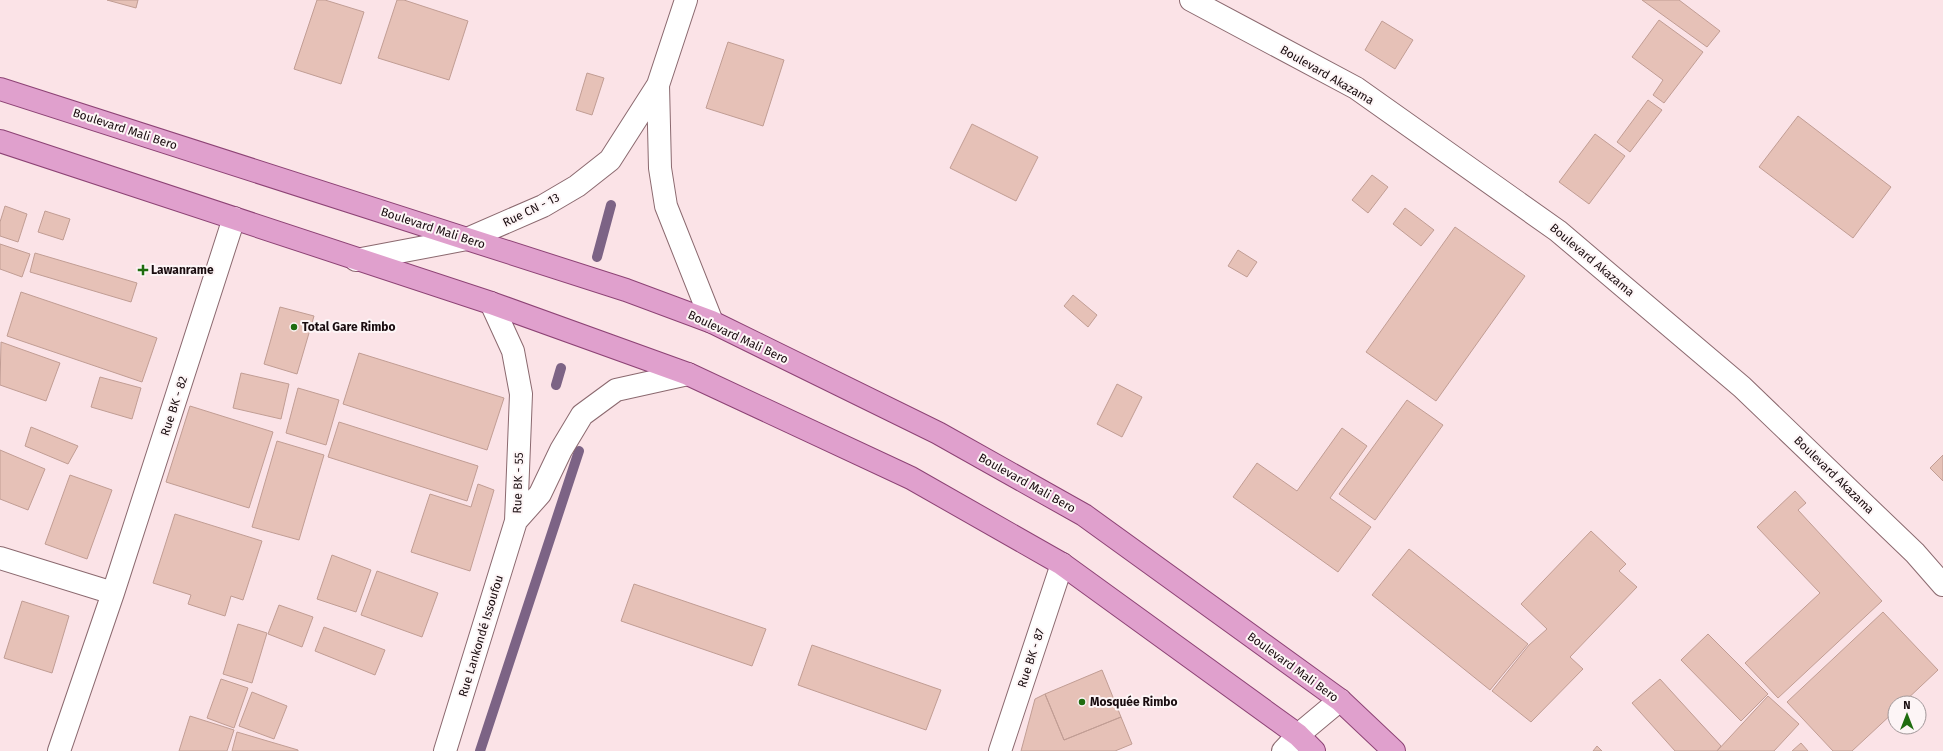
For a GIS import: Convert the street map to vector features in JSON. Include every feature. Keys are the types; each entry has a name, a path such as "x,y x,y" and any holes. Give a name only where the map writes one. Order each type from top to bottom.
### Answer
{"main road":[{"name":"Boulevard Mali Bero","path":"0,89 626,290 712,322 938,433 1084,515 1340,700 1394,751"},
{"path":"0,141 356,260 491,303 688,374 911,478 1062,564 1290,743 1314,751"}],"street":[{"name":"Rue CN - 13","path":"356,260 467,239 543,206 577,186 610,160 658,85 686,0"},
{"name":"Boulevard Akazama","path":"1191,0 1356,88 1558,231 1742,387 1915,553 1943,586"},
{"name":"Rue CN - 13","path":"658,85 660,168 666,206 712,322"},
{"name":"Rue BK - 82","path":"59,751 113,593 234,218"},
{"name":"Rue BK - 55","path":"491,303 513,350 521,394 516,521"},
{"name":"Rue BK - 55","path":"516,521 540,494 561,450 582,415 616,390 688,374"},
{"name":"Rue Lankondé Issoufou","path":"445,751 516,521"},
{"path":"0,558 113,593"},
{"name":"Rue BK - 87","path":"1000,751 1062,564"},
{"path":"1290,743 1340,700"}],"building":[{"path":"107,0 138,0 136,8"},
{"path":"317,0 325,0 364,12 341,84 294,69"},
{"path":"397,0 404,0 468,21 449,80 378,58"},
{"path":"1642,0 1679,0 1720,31 1707,47"},
{"path":"1659,20 1703,52 1664,103 1653,95 1663,80 1632,57"},
{"path":"1382,21 1413,40 1395,69 1365,50"},
{"path":"728,42 784,60 763,126 706,108"},
{"path":"587,73 604,78 592,115 576,110"},
{"path":"1648,100 1662,110 1630,152 1617,142"},
{"path":"1798,116 1891,187 1853,238 1759,167"},
{"path":"972,124 1038,157 1016,201 950,168"},
{"path":"1595,134 1625,156 1589,204 1559,182"},
{"path":"1372,175 1388,187 1368,213 1352,200"},
{"path":"5,206 27,214 18,242 0,236 0,222"},
{"path":"1405,208 1434,230 1421,246 1393,224"},
{"path":"45,211 70,219 63,240 38,232"},
{"path":"1455,227 1525,276 1436,401 1366,352"},
{"path":"0,244 30,254 22,277 0,269"},
{"path":"1238,250 1257,262 1247,277 1228,266"},
{"path":"35,253 137,283 131,302 30,272"},
{"path":"21,292 157,338 142,382 7,336"},
{"path":"1073,295 1097,315 1088,327 1064,306"},
{"path":"280,307 314,316 297,374 264,364"},
{"path":"1,342 60,363 46,401 0,385"},
{"path":"359,353 504,398 487,450 343,404"},
{"path":"241,373 289,384 281,419 233,408"},
{"path":"100,377 141,388 132,419 91,407"},
{"path":"1117,384 1142,397 1122,437 1097,424"},
{"path":"298,388 339,400 326,445 286,433"},
{"path":"1407,400 1443,425 1375,520 1339,494"},
{"path":"190,406 273,432 249,508 166,482"},
{"path":"339,422 478,466 467,501 328,457"},
{"path":"31,427 78,446 68,464 25,446"},
{"path":"1342,428 1367,446 1330,498 1371,527 1338,572 1233,497 1257,463 1297,491"},
{"path":"277,441 324,455 299,540 252,527"},
{"path":"0,450 45,469 28,510 0,499"},
{"path":"1943,455 1943,481 1930,468"},
{"path":"70,475 112,490 87,559 45,544"},
{"path":"478,484 494,490 470,571 411,552 430,494 471,507"},
{"path":"1795,491 1806,503 1798,510 1882,601 1778,698 1745,663 1820,593 1757,527"},
{"path":"175,514 262,541 243,600 231,596 225,616 188,604 191,595 153,583"},
{"path":"1591,531 1626,564 1619,571 1637,587 1570,657 1583,669 1531,722 1492,691 1529,645 1547,629 1521,604"},
{"path":"1409,549 1528,644 1490,690 1372,595"},
{"path":"332,555 371,570 356,612 317,599"},
{"path":"377,571 438,593 422,637 361,615"},
{"path":"634,584 766,629 752,666 621,621"},
{"path":"22,601 69,616 52,673 4,658"},
{"path":"279,605 313,617 302,647 268,634"},
{"path":"1883,612 1938,670 1911,695 1887,695 1887,718 1852,751 1833,751 1787,702"},
{"path":"238,624 267,633 252,683 223,674"},
{"path":"324,627 385,650 375,675 315,651"},
{"path":"1708,634 1768,694 1741,721 1681,660"},
{"path":"812,645 941,690 926,730 798,685"},
{"path":"1102,670 1121,717 1064,740 1045,694"},
{"path":"221,679 248,688 234,728 207,718"},
{"path":"1660,679 1721,746 1717,751 1675,751 1632,703"},
{"path":"252,692 287,706 274,739 239,726"},
{"path":"1045,694 1064,740 1121,717 1132,744 1115,751 1021,751 1035,699"},
{"path":"1768,696 1799,724 1774,751 1717,751"},
{"path":"190,716 234,730 227,751 179,751"},
{"path":"237,732 298,750 298,751 232,751"},
{"path":"1801,743 1808,751 1792,751"},
{"path":"1597,746 1602,751 1593,751"}],"waterway":[{"path":"597,257 611,205"},
{"path":"556,385 561,368"},
{"path":"480,751 579,451"}],"place":[{"name":"Lawanrame","path":"143,270"},
{"name":"Total Gare Rimbo","path":"294,327"},
{"name":"Mosquée Rimbo","path":"1082,702"}]}
